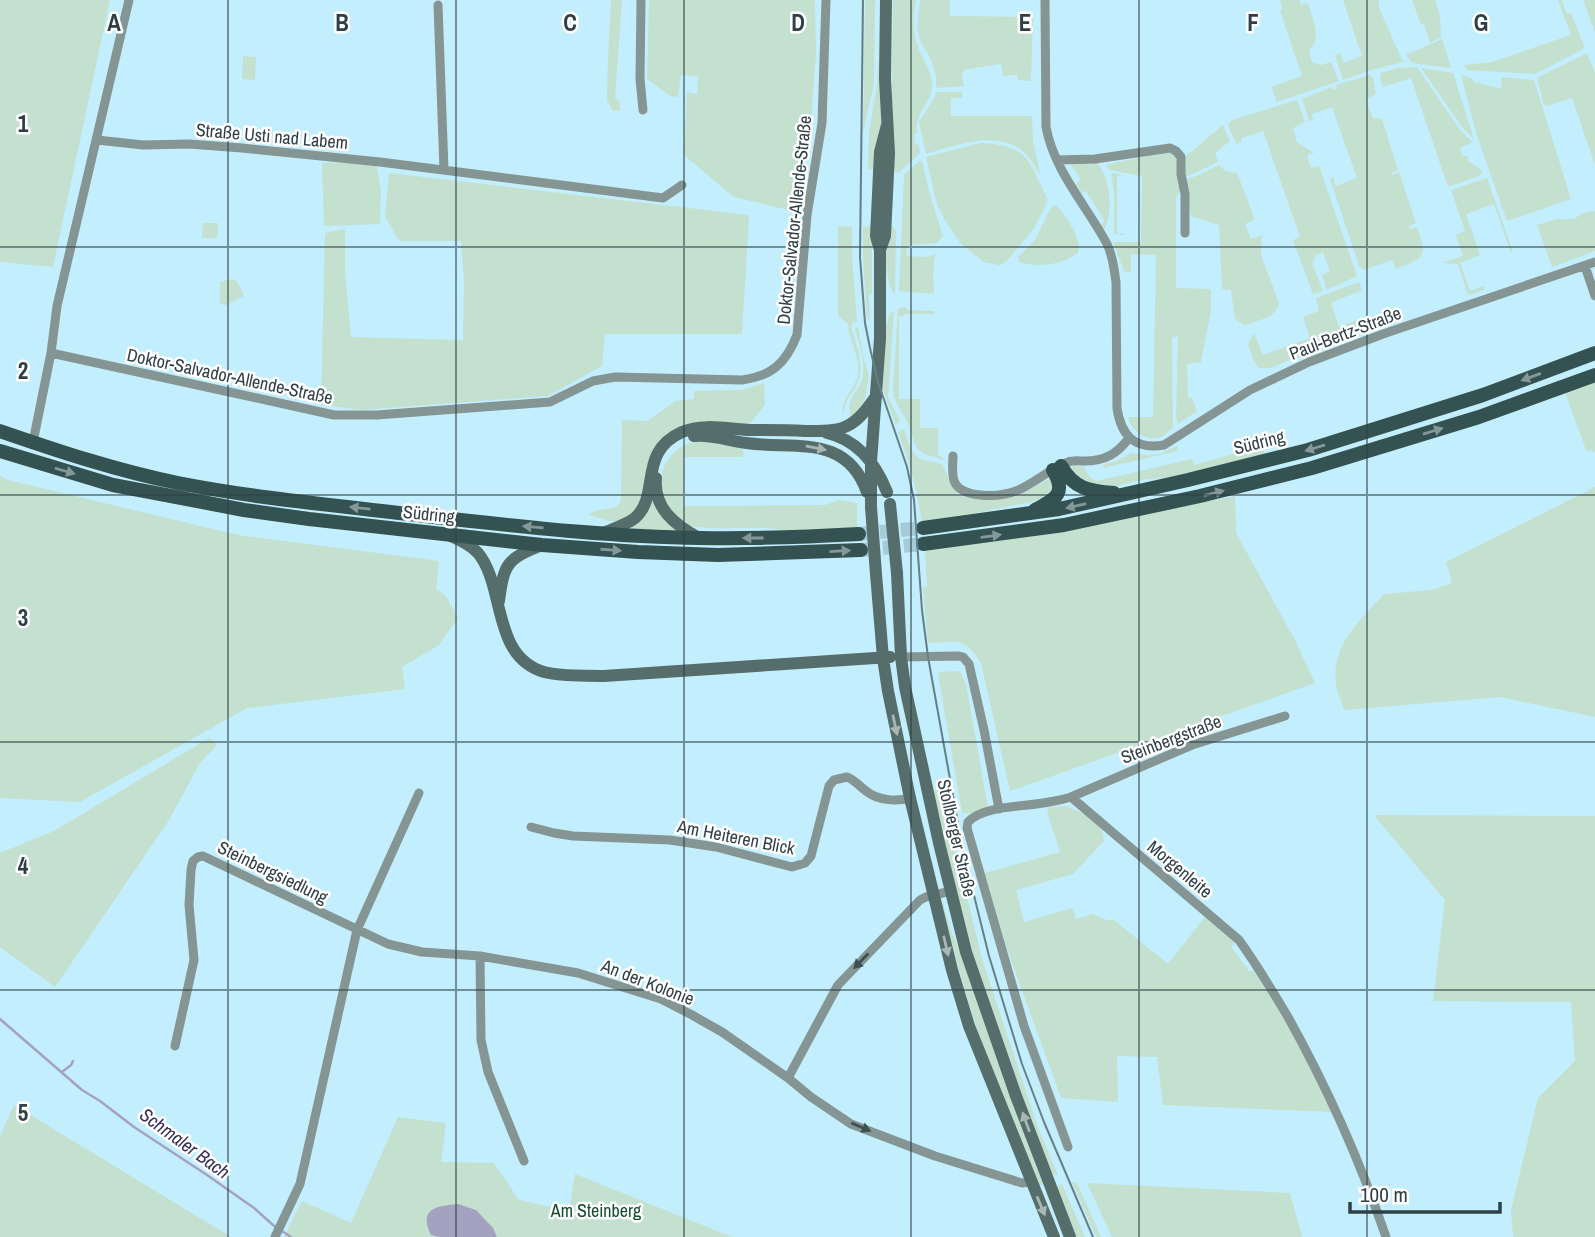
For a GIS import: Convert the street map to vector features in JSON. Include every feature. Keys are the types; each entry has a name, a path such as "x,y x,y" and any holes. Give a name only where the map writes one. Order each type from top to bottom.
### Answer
{"main road":[{"name":"Stollberger Straße","path":"886,0 885,79 889,153 885,236 880,250 880,340 874,432 877,471 888,498 897,573 905,687 939,843 967,953 1016,1096 1070,1237"},
{"name":"Südring","path":"923,528 1059,509 1308,450 1483,395 1595,354"},
{"path":"923,544 1064,526 1312,468 1479,417 1595,375"},
{"path":"816,431 847,426 865,411 877,395"},
{"path":"601,534 635,518 640,512 648,497 656,457 663,446 683,431 716,427 816,431 841,437 875,457"},
{"name":"Südring","path":"0,430 129,471 245,495 601,534 699,538 859,534"},
{"path":"699,538 667,517 657,495 655,483 662,458 678,442 697,436 748,444 814,446 834,453 859,475 870,503"},
{"name":"Südring","path":"0,451 113,485 177,498 283,516 451,536 638,552 718,555 861,550"},
{"name":"Stollberger Straße","path":"875,457 870,503 883,658 910,798 952,970 969,1026 1054,1237"},
{"path":"843,459 858,464 875,457"},
{"path":"1057,468 1080,487 1133,493"},
{"path":"1018,515 1040,507 1059,492 1057,468"},
{"path":"451,536 469,545 481,556 513,648 524,662 543,671 604,676 901,657"},
{"path":"500,615 502,578 509,564 522,554 542,545"}],"street":[{"path":"33,442 51,353 57,306 129,0"},
{"path":"641,0 640,79 643,110"},
{"name":"Doktor-Salvador-Allende-Straße","path":"51,353 334,415 377,415 550,402 593,381 615,377 742,380 768,374 786,358 797,335 807,215 822,122 826,0"},
{"path":"953,456 955,483 961,490 980,495 1006,494 1017,491 1068,462 1103,460 1113,456 1129,438 1119,419 1118,408 1116,282 1113,261 1107,245 1057,160 1046,127 1045,0"},
{"path":"438,5 444,170"},
{"name":"Straße Usti nad Labem","path":"97,140 143,145 188,144 242,148 663,198 682,185"},
{"path":"1057,160 1095,159 1170,148 1176,151 1181,157 1185,233"},
{"name":"Paul-Bertz-Straße","path":"1129,438 1140,445 1164,445 1250,390 1309,362 1595,262"},
{"path":"1585,266 1595,296"},
{"path":"901,657 959,656 969,664 999,809 1049,803 1071,797"},
{"name":"Steinbergstraße","path":"1071,797 1192,745 1285,716"},
{"name":"Am Heiteren Blick","path":"531,827 573,835 693,843 792,867 805,863 811,856 829,786 834,780 847,776 876,797 902,800 910,798"},
{"path":"278,1232 300,1184 357,930 419,793"},
{"name":"Morgenleite","path":"1071,797 1239,940 1259,967 1321,1078 1357,1159 1386,1237"},
{"name":"Stollberger Straße","path":"999,809 971,818 967,828 1024,1026 1068,1147"},
{"name":"Steinbergsiedlung","path":"175,1046 194,960 189,905 191,870 193,861 198,857 204,856 388,944 422,952 480,956"},
{"path":"788,1078 838,985 920,900 951,891"},
{"path":"480,956 481,1040 488,1072 524,1161"},
{"name":"An der Kolonie","path":"480,956 578,973 661,999 722,1032 851,1124 935,1156 1022,1183 1031,1182"}],"green space":[{"path":"0,0 110,0 53,267 0,262"},
{"path":"611,0 622,0 615,98 620,103 620,110 613,111 607,101"},
{"path":"649,0 815,0 816,54 811,122 798,207 793,211 734,197 684,155 687,92 697,94 698,76 681,75 678,97 670,96 647,79"},
{"path":"865,0 875,0 874,84 863,132"},
{"path":"893,0 916,0 914,33 932,86 918,119 917,133 914,134 920,153 898,173 891,170"},
{"path":"920,0 950,0 950,16 1033,17 1031,81 1018,80 1017,75 1003,76 1001,64 963,71 964,86 938,88 930,57 921,43 917,29"},
{"path":"1280,0 1299,0 1301,5 1308,3 1316,34 1309,50 1312,62 1321,65 1331,62 1339,81 1277,102 1271,87 1302,76 1280,10 1283,9"},
{"path":"1343,0 1379,0 1379,8 1403,62 1343,80 1335,55 1340,53 1344,63 1362,56"},
{"path":"1412,0 1435,0 1440,15 1441,37 1430,43"},
{"path":"1558,0 1562,0 1566,13 1571,13 1585,48 1535,74 1467,70 1464,65 1492,62 1571,35"},
{"path":"1583,0 1595,0 1595,32"},
{"path":"1442,39 1451,68 1412,63 1406,55"},
{"path":"880,44 881,127 876,169 868,169 869,132 877,85"},
{"path":"1587,53 1595,73 1595,165 1572,98 1544,105 1537,78"},
{"path":"243,56 256,57 255,80 242,79"},
{"path":"1417,67 1460,130 1473,142 1460,148 1463,156 1469,156 1467,160 1483,171 1479,176 1448,187 1411,78 1383,87 1381,73 1398,68"},
{"path":"1421,68 1453,73 1474,139 1463,128"},
{"path":"1370,75 1376,94 1366,99 1373,118 1382,119 1398,170 1391,173 1392,175 1399,172 1416,223 1409,226 1410,229 1417,227 1423,251 1418,259 1396,269 1392,260 1364,270 1359,266 1330,179 1333,177 1336,186 1357,178 1332,107 1312,114 1313,120 1309,121 1302,99"},
{"path":"1461,75 1472,78 1474,82 1502,89 1501,77 1534,80 1571,199 1507,221 1477,136"},
{"path":"936,92 962,92 962,98 951,98 951,116 1032,116 1033,141 1040,173 1029,158 1004,142 974,142 926,154 919,122"},
{"path":"1297,100 1305,122 1293,128 1297,142 1314,153 1307,155 1311,168 1319,166 1357,276 1327,290 1322,275 1330,271 1323,252 1316,255 1312,263 1323,291 1313,294 1293,240 1300,237 1263,131 1241,138 1242,142 1236,144 1228,125 1232,120"},
{"path":"1223,125 1230,141 1215,153 1218,162 1184,177 1186,156"},
{"path":"981,143 1019,152 1031,166 1048,200 1035,227 1007,261 999,265 984,262 960,243 936,201 926,157"},
{"path":"1169,153 1175,157 1181,175 1181,188 1176,198 1176,288 1211,289 1211,311 1201,362 1187,364 1188,397 1192,398 1197,411 1178,424 1178,335 1172,338 1173,428 1161,437 1149,438 1132,426 1128,417 1153,417 1156,255 1131,254 1131,273 1124,271 1113,242 1141,242 1142,176 1109,170 1106,165"},
{"path":"1094,160 1104,175 1109,195 1109,215 1103,232 1100,225 1105,221 1086,191 1082,193 1076,184 1081,180 1070,163"},
{"path":"919,161 923,164 943,236 937,243 907,245 906,256 928,257 935,254 934,294 899,291 904,175"},
{"path":"376,162 381,191 380,224 324,226 322,163"},
{"path":"1219,165 1225,171 1237,173 1255,219 1245,224 1251,239 1262,235 1261,255 1279,303 1270,316 1244,325 1235,319 1231,290 1222,289 1219,225 1191,216 1185,180"},
{"path":"389,173 749,215 742,334 605,334 602,366 548,396 362,410 321,405 325,233 345,229 345,272 351,337 463,340 464,280 461,241 398,239 385,216"},
{"path":"1111,173 1124,175 1117,176 1117,233 1124,235 1114,234"},
{"path":"1487,178 1513,252 1511,253 1494,204 1466,214 1480,255 1460,263 1470,291 1485,286 1483,290 1470,295 1458,264 1442,263 1463,256 1456,235 1465,231 1451,190"},
{"path":"1054,205 1065,216 1078,240 1078,253 1050,264 1019,262 1018,257 1035,240"},
{"path":"1595,211 1595,251 1552,267 1537,225 1557,219 1574,219 1583,213"},
{"path":"203,223 218,223 217,238 202,238"},
{"path":"888,225 896,230 895,296 887,270"},
{"path":"838,226 852,227 857,321 851,327 860,368 858,381 845,405 844,415 843,404 857,380 858,368 848,324 838,316"},
{"path":"872,226 872,293 869,295 870,319 867,320 863,227"},
{"path":"232,279 237,281 244,296 227,305 220,304 220,282"},
{"path":"1359,282 1362,290 1331,303 1339,327 1365,317 1367,325 1360,332 1270,368 1259,368 1248,344 1254,333 1263,355 1310,338 1303,317 1319,311 1316,298"},
{"path":"905,307 908,310 934,311 934,314 904,314 899,317 899,399 920,399 920,428 938,428 938,454 947,462 924,454 918,449 894,395 898,308"},
{"path":"894,310 888,397 900,421 896,425 883,390 886,326"},
{"path":"858,327 869,375 865,399 851,418 851,400 863,375 855,329"},
{"path":"1595,382 1595,452 1586,450 1565,392"},
{"path":"764,383 765,405 751,422 676,431 633,514 622,521 609,521 589,515 594,511 617,507 621,501 622,420 647,421 676,401 694,399 694,391 742,390"},
{"path":"904,429 916,455 923,460 942,464 958,494 968,498 996,500 1018,496 1052,477 1060,484 1045,499 922,524 913,477 898,432"},
{"path":"700,440 736,445 744,454 742,457 684,457 683,506 825,505 839,500 857,503 857,528 803,533 766,528 697,527 680,522 664,498 661,476 670,457 688,444"},
{"path":"1177,446 1178,451 1103,468 1104,464 1115,462 1131,453 1159,454"},
{"path":"1262,446 1265,454 1187,475 1141,480 1108,488 1086,487 1070,468 1075,465 1083,466 1090,477 1097,481 1192,459 1194,465"},
{"path":"0,476 238,535 439,561 436,589 445,595 458,618 439,645 402,667 405,689 247,708 80,802 0,798"},
{"path":"1595,487 1595,717 1500,697 1344,710 1335,674 1341,648 1356,625 1384,594 1432,590 1452,583 1446,562"},
{"path":"1235,496 1236,533 1295,640 1315,683 1010,791 981,663 970,648 959,642 928,643 923,588 927,586 925,551 1065,530"},
{"path":"651,499 681,532 628,530"},
{"path":"957,671 961,673 966,685 988,807 972,813 962,813 938,674"},
{"path":"209,738 217,745 200,763 169,820 55,987 0,947 0,853 54,831"},
{"path":"943,789 982,959 1037,1125 1058,1175 1053,1175 1037,1141 968,938 933,791"},
{"path":"1066,806 1085,814 1102,829 1104,841 1073,874 1016,890 1024,922 1073,908 1076,919 1093,914 1114,920 1168,964 1205,917 1236,942 1231,947 1250,972 1257,968 1334,1112 1163,1105 1157,1057 1117,1056 1118,1102 1061,1098 1006,946 985,873 1060,852 1047,812 1050,807"},
{"path":"1374,815 1595,816 1595,1237 1513,1237 1511,1210 1538,1098 1575,1061 1571,1002 1433,1001 1445,900"},
{"path":"940,900 965,962 1043,1184 1039,1186 982,1045"},
{"path":"14,1105 231,1237 0,1237 0,1136"},
{"name":"Am Steinberg","path":"398,1117 446,1123 441,1162 494,1163 519,1200 569,1211 575,1174 732,1237 284,1237 302,1201 351,1223"},
{"path":"1072,1182 1077,1183 1101,1237 1096,1237"},
{"path":"1087,1183 1290,1193 1302,1237 1112,1237"},
{"path":"1062,1184 1085,1237 1076,1237 1056,1187"}],"water":[{"path":"458,1204 476,1210 493,1228 497,1237 431,1235 427,1219 431,1210"}],"waterway":[{"name":"Schmaler Bach","path":"0,1019 82,1090 254,1208 291,1237"},
{"name":"Schmaler Bach","path":"62,1072 73,1061"}],"tunnel":[{"path":"859,534 923,528"},
{"path":"862,550 923,544"}],"tram line":[{"path":"863,0 860,257 865,323 878,382 907,467 914,500 928,657 963,851 989,956 1022,1064 1093,1237"}]}
